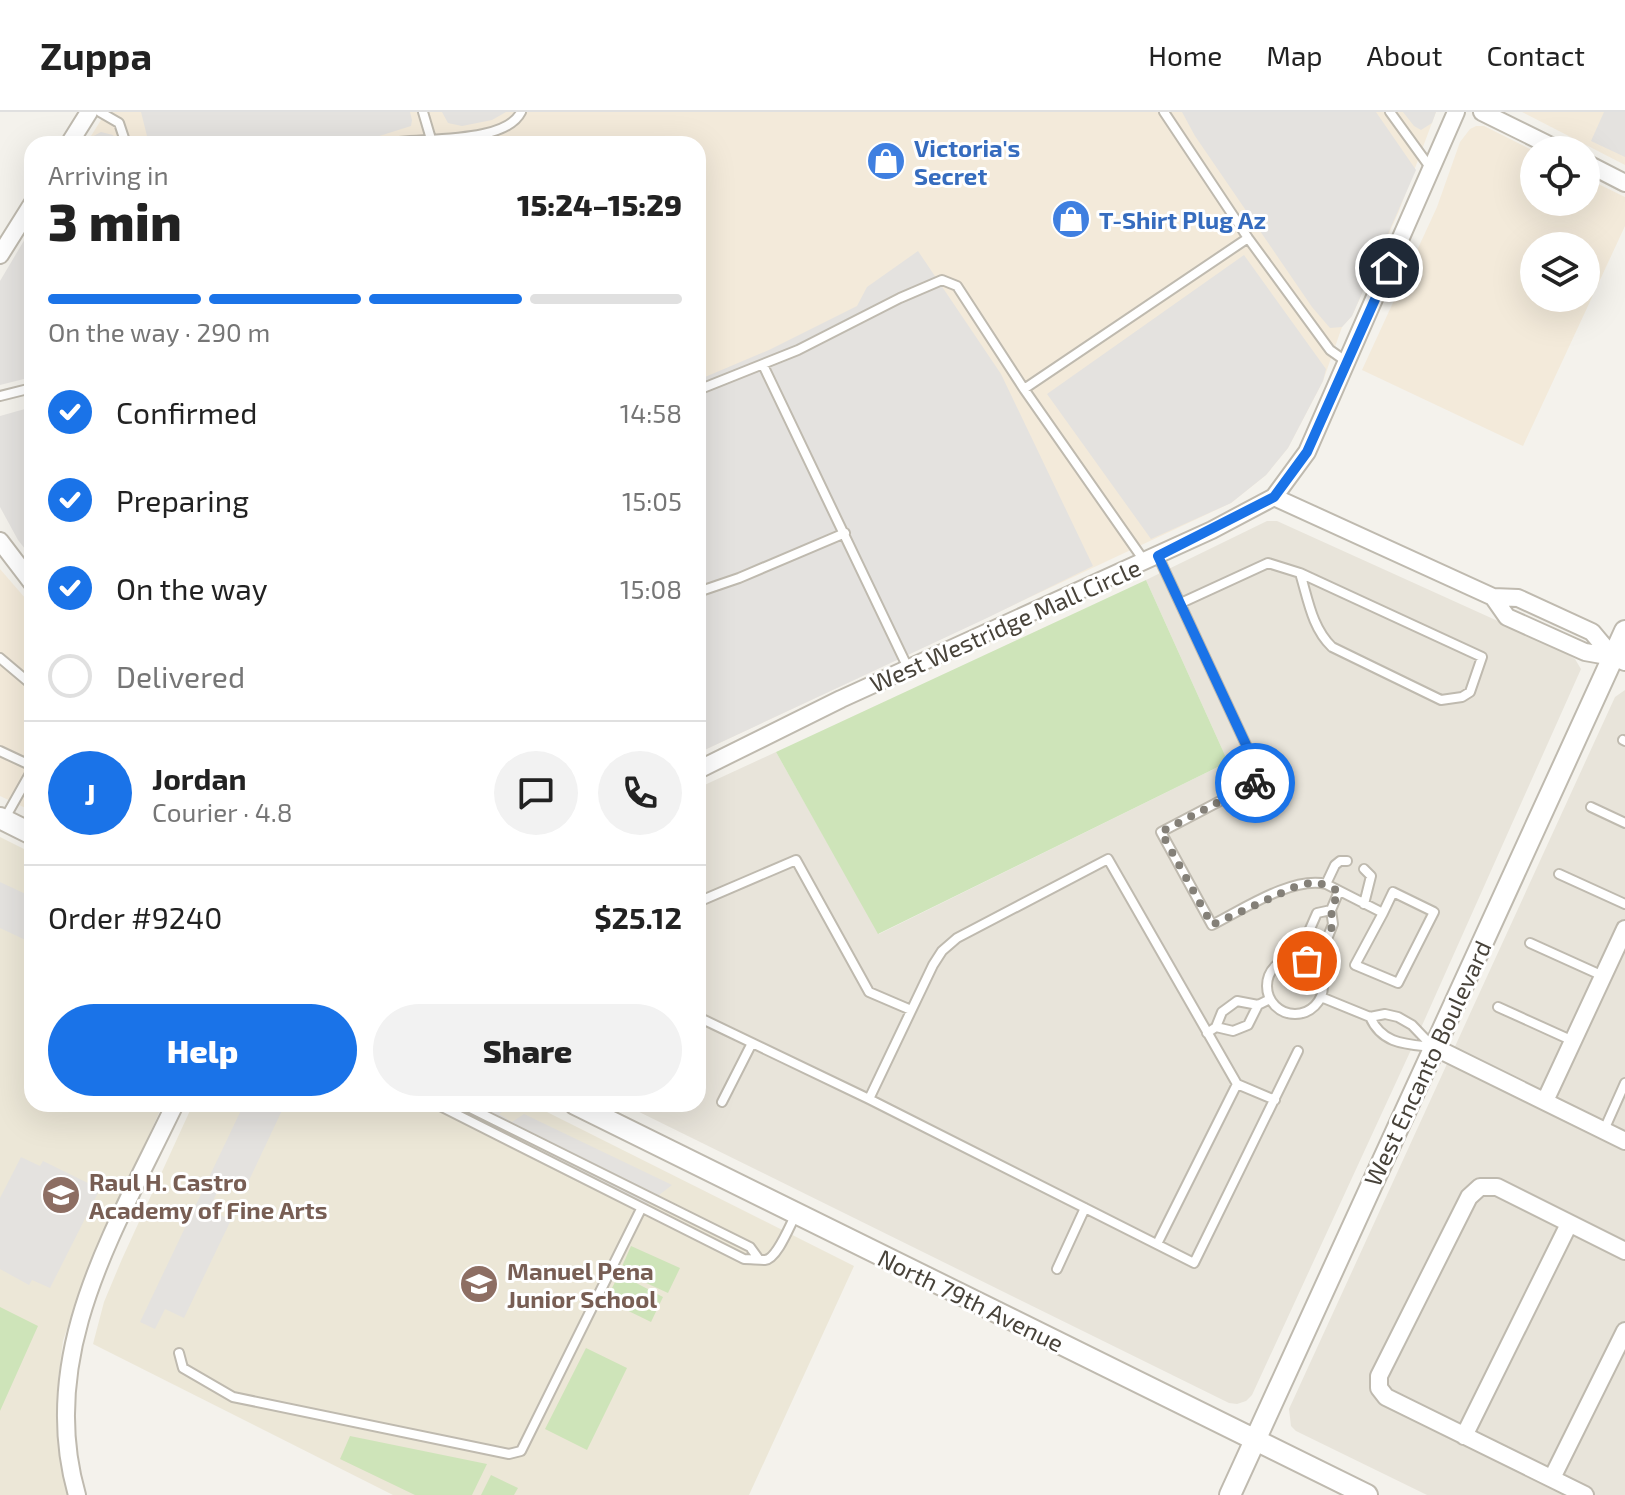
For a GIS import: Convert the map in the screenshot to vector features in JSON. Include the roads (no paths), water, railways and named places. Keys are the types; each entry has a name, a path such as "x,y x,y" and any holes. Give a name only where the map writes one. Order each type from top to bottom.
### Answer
{"street":[{"path":"74,136 89,112"},
{"name":"West Westridge Mall Circle","path":"706,766 908,668 1151,559 1274,497 1307,452 1456,112"},
{"path":"1482,112 1531,136"},
{"path":"1600,170 1625,183"},
{"path":"0,255 24,217"},
{"path":"1274,497 1493,597 1507,617 1585,652 1619,659"},
{"path":"0,541 24,572"},
{"name":"West Encanto Boulevard","path":"1230,1495 1434,1047 1619,659 1625,631"},
{"path":"2,819 24,830"},
{"path":"1545,1101 1625,929"},
{"path":"1434,1047 1625,1141"},
{"path":"77,1495 67,1451 65,1412 66,1382 74,1337 100,1265 171,1112"},
{"name":"North 79th Avenue","path":"591,1112 1367,1495"},
{"path":"1585,1495 1386,1397 1379,1388 1379,1376 1469,1197 1480,1187 1497,1187 1625,1251"},
{"path":"1464,1436 1569,1224"},
{"path":"1552,1478 1625,1331"}],"lane":[{"path":"100,112 119,123 123,136"},
{"path":"423,112 430,136"},
{"path":"465,136 496,131 517,120 521,112"},
{"path":"1164,112 1248,238 1330,350 1347,362"},
{"path":"1390,112 1432,171"},
{"path":"1024,389 1248,238"},
{"path":"706,387 763,365 942,280 957,286 1024,389 1181,603 1262,779 1161,832 1212,925 1284,889 1317,882 1383,913"},
{"path":"763,365 908,668"},
{"path":"0,396 24,390"},
{"path":"706,589 845,533"},
{"path":"1181,603 1268,563 1300,573 1482,657 1470,692 1462,697 1441,700 1332,647 1314,621 1300,573"},
{"path":"0,658 24,678"},
{"path":"0,751 24,764"},
{"path":"2,819 24,782"},
{"path":"1591,807 1625,823"},
{"path":"869,1099 942,951 957,938 1108,859 1237,1084 1275,1100"},
{"path":"706,899 796,860 869,992 911,1010"},
{"path":"1326,884 1335,865 1347,861"},
{"path":"1364,869 1371,876 1371,884 1364,904"},
{"path":"1559,874 1625,904"},
{"path":"1307,961 1314,949 1325,944 1333,924 1331,910 1339,891"},
{"path":"1393,892 1434,912 1398,983 1355,965 1383,913 1393,892"},
{"path":"1314,949 1306,938 1309,930 1317,913 1331,910"},
{"path":"1530,943 1603,976"},
{"path":"1289,958 1307,961 1320,973 1323,982 1321,997 1313,1007 1296,1014 1278,1009 1270,999 1267,984 1274,967 1289,958"},
{"path":"1321,997 1370,1017 1385,1014 1398,1017 1412,1025 1434,1047"},
{"path":"1216,1027 1233,1031 1248,1025 1258,1005 1270,999"},
{"path":"1207,1033 1216,1027 1222,1012 1237,1001 1258,1005"},
{"path":"1498,1007 1573,1041"},
{"path":"1370,1017 1382,1037 1401,1044 1434,1047"},
{"path":"706,1021 869,1099 1194,1263 1298,1051"},
{"path":"722,1102 752,1043"},
{"path":"1604,1130 1625,1083"},
{"path":"1157,1244 1237,1084"},
{"path":"452,1112 744,1259 765,1260 777,1251 796,1214"},
{"path":"478,1112 750,1247 758,1258"},
{"path":"1057,1269 1085,1208"},
{"path":"179,1353 183,1368 233,1397 509,1454 521,1451 641,1209"}],"place":[{"name":"Victoria's Secret","path":"886,161"},
{"name":"T-Shirt Plug Az","path":"1071,219"},
{"name":"Raul H. Castro Academy of Fine Arts","path":"61,1195"},
{"name":"Manuel Pena Junior School","path":"479,1284"}]}
